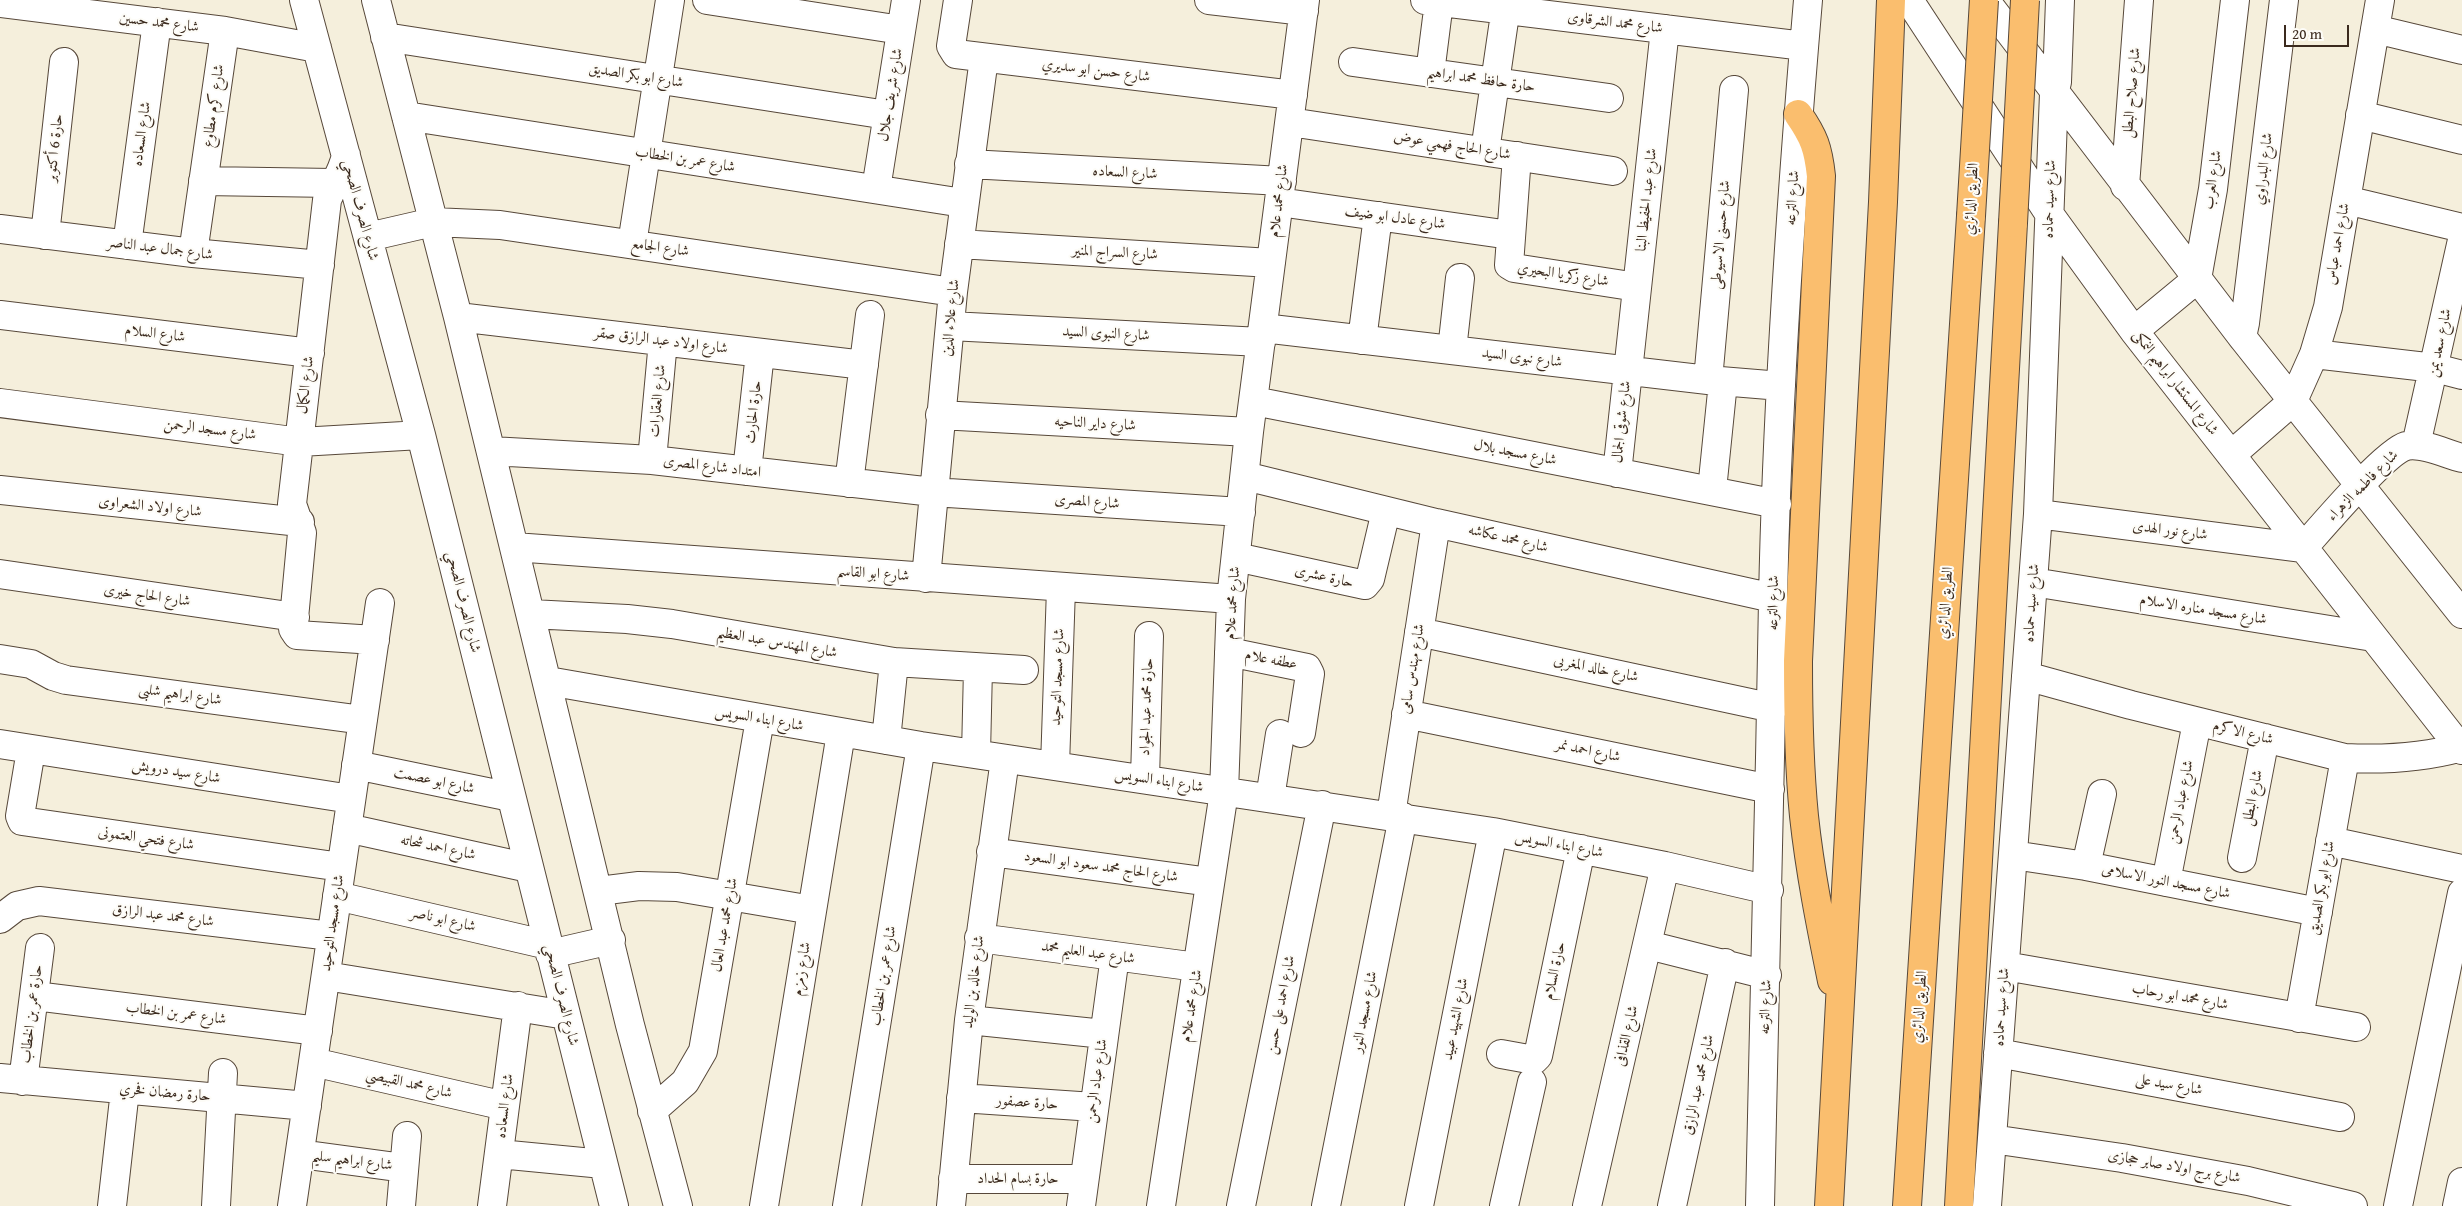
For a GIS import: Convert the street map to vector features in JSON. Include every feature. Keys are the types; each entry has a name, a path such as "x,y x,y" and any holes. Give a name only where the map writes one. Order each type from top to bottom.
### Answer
{"highway":[{"path":"1829,1206 1883,202 1891,0"},
{"name":"الطريق الدائري","path":"1907,1206 1984,0"},
{"path":"1958,1206 2026,0"},
{"path":"1798,114 1813,135 1819,156 1821,176 1798,661 1800,764 1811,868 1840,1019"}],"street":[{"name":"شارع الصرف الصحي","path":"304,0 421,435 614,1206"},
{"path":"376,0 458,317 652,1111 678,1206"},
{"path":"632,244 670,0"},
{"path":"707,0 901,30"},
{"name":"شارع شريف جلال","path":"876,189 906,0"},
{"name":"شارع حسن ابو سديري","path":"958,0 951,48 956,54 1293,95"},
{"path":"1209,0 1305,6"},
{"name":"شارع الترعه","path":"1760,1206 1769,890 1773,598 1781,386 1798,114 1808,0"},
{"name":"شارع المستشار ابراهيم النمكى","path":"1908,0 2050,215 2134,331 2302,548 2461,748"},
{"path":"1984,0 2242,337 2462,614"},
{"name":"شارع سيد حماده","path":"1987,1206 2038,514 2054,93 2057,82 2060,0"},
{"name":"شارع صلاح البطل","path":"2125,186 2140,0"},
{"name":"شارع العرب","path":"2197,279 2213,189 2235,0"},
{"name":"شارع البدراوي","path":"2242,337 2284,0"},
{"name":"شارع احمد عباس","path":"2231,455 2293,401 2314,354 2328,308 2380,0"},
{"path":"1430,73 1432,1"},
{"name":"شارع محمد الشرقاوى","path":"1432,1 1506,5 1665,29 1804,46"},
{"name":"شارع محمد حسين","path":"0,3 225,31 317,48"},
{"path":"1485,151 1506,5"},
{"name":"شارع محمد علام","path":"1161,1206 1224,792 1231,599 1249,432 1305,6"},
{"name":"شارع السعاده","path":"127,245 157,22"},
{"name":"شارع عبد الحفيظ البنا","path":"1628,371 1665,29"},
{"path":"2375,29 2462,50"},
{"name":"شارع كرم مطاوع","path":"193,253 225,31"},
{"name":"شارع ابو بكر الصديق","path":"385,37 887,115"},
{"name":"شارع علاء الدين","path":"926,578 953,292 984,58"},
{"name":"حارة 6 أكتوبر","path":"45,235 64,62"},
{"name":"حارة حافظ محمد ابراهيم","path":"1353,62 1609,98"},
{"name":"شارع حسنى الاسيوطى","path":"1712,490 1715,381 1734,90"},
{"path":"2360,115 2462,140"},
{"name":"شارع عمر بن الخطاب","path":"406,116 964,203"},
{"name":"شارع الحاج فهمي عوض","path":"1290,122 1613,171"},
{"name":"شارع الكمال","path":"295,617 302,539 300,522 292,504 327,200 333,182 344,166 346,155"},
{"name":"شارع زكريا البحيري","path":"1517,156 1508,261 1512,267 1637,287"},
{"name":"شارع السعاده","path":"969,164 1280,192"},
{"path":"203,181 333,182"},
{"name":"شارع عادل ابو ضيف","path":"1280,192 1378,216 1510,234"},
{"path":"2346,200 2462,228"},
{"path":"1362,340 1378,216"},
{"name":"شارع الجامع","path":"368,237 433,222 500,225 953,292"},
{"name":"شارع جمال عبد الناصر","path":"0,229 193,253 320,265"},
{"name":"شارع سعد يمن","path":"2416,445 2435,368 2462,240"},
{"name":"شارع السراج المنير","path":"959,244 1271,263"},
{"path":"1452,350 1460,278"},
{"path":"2134,331 2197,279"},
{"name":"شارع السلام","path":"0,315 310,353"},
{"path":"849,483 870,315"},
{"name":"شارع اولاد عبد الرازق صقر","path":"458,317 864,365"},
{"name":"شارع النبوى السيد","path":"950,326 1262,335"},
{"name":"شارع نبوى السيد","path":"1262,335 1362,340 1715,381 1781,386"},
{"name":"شارع العقارات","path":"652,460 663,341"},
{"name":"حارة الحارث","path":"747,471 760,353"},
{"path":"2314,354 2435,368 2462,375"},
{"name":"شارع شوقى الجمال","path":"1617,474 1628,371"},
{"name":"شارع مسجد بلال","path":"1254,402 1777,504"},
{"name":"شارع مسجد الرحمن","path":"0,403 300,442 421,435"},
{"name":"شارع داير الناحيه","path":"940,415 1249,432"},
{"name":"شارع فاطمه الزهراء","path":"2302,548 2360,486 2398,450 2416,445 2462,458"},
{"name":"امتداد شارع المصرى","path":"491,451 652,460 933,492"},
{"name":"شارع محمد عكاشه","path":"1245,476 1436,523 1773,598"},
{"name":"شارع اولاد الشعراوى","path":"0,490 300,522"},
{"name":"شارع المصرى","path":"933,492 1241,512"},
{"name":"حارة عشرى","path":"1236,557 1365,585 1370,579 1386,511"},
{"name":"شارع نور الهدى","path":"2038,514 2302,548"},
{"name":"شارع مهندس سامى","path":"1397,816 1406,714 1436,523"},
{"name":"شارع ابو القاسم","path":"514,547 1231,599"},
{"name":"شارع الحاج خيرى","path":"0,574 295,617"},
{"name":"شارع مسجد مناره الاسلام","path":"2033,582 2373,637"},
{"name":"شارع مسجد التوحيد","path":"1055,766 1061,588"},
{"name":"شارع مسجد التوحيد","path":"292,1206 380,603"},
{"name":"شارع المهندس عبد العظيم","path":"531,614 627,619 672,624 894,662 1024,670"},
{"path":"295,617 293,631 297,635 374,640"},
{"path":"1420,632 1515,651 1513,661 1522,672 1772,717"},
{"name":"حارة محمد عبد الجواد","path":"1145,779 1150,636"},
{"name":"عطفه علام","path":"1230,652 1307,668 1310,674 1270,798"},
{"name":"شارع ابراهيم شلبى","path":"0,659 31,664 53,676 66,680 363,720"},
{"path":"886,740 894,662"},
{"path":"976,754 978,668"},
{"name":"شارع الاكرم","path":"2026,676 2197,722 2345,758 2379,760 2412,757 2461,748"},
{"name":"شارع ابناء السويس","path":"548,682 921,746 1397,816 1493,832 1665,866 1769,890"},
{"name":"شارع احمد نمر","path":"1406,714 1770,789"},
{"name":"شارع محمد عبد العال","path":"652,1111 684,1082 703,1051 760,719"},
{"name":"شارع عباد الرحمن","path":"2166,882 2197,722"},
{"name":"شارع زمزم","path":"764,1206 841,733"},
{"name":"شارع البطل","path":"2242,858 2265,738"},
{"name":"شارع سيد درويش","path":"0,744 352,799"},
{"name":"شارع عمر بن الخطاب","path":"847,1206 921,746"},
{"name":"شارع فتحي العتمونى","path":"31,750 20,816 22,822 341,867"},
{"name":"شارع ابو بكر الصديق","path":"2299,1018 2345,758"},
{"name":"شارع خالد بن الوليد","path":"951,1206 968,1020 1005,759"},
{"name":"شارع ابو عصمت","path":"356,765 512,797"},
{"path":"2086,866 2102,794"},
{"name":"شارع احمد على حسن","path":"1241,1206 1322,805"},
{"name":"شارع مسجد النور","path":"1326,1206 1397,816"},
{"name":"شارع احمد شحاته","path":"347,828 529,868"},
{"name":"شارع الشهيد عبيد","path":"1419,1206 1493,832"},
{"path":"2330,841 2462,869"},
{"name":"حارة السلام","path":"1501,1054 1534,1060 1538,1056 1581,849"},
{"name":"شارع الحاج محمد سعود ابو السعود","path":"991,852 1210,882"},
{"name":"شارع مسجد النور الاسلامى","path":"2014,855 2086,866 2318,912"},
{"name":"شارع القذافى","path":"1587,1206 1665,866"},
{"path":"599,891 658,886 812,910"},
{"path":"2398,1206 2462,894"},
{"name":"شارع ابو ناصر","path":"337,896 549,949"},
{"name":"شارع محمد عبد الرازق","path":"0,919 17,906 39,901 331,936"},
{"name":"شارع عبد العليم محمد","path":"979,938 1197,967"},
{"path":"549,949 611,940"},
{"path":"1648,945 1767,975"},
{"name":"حارة عمر بن الخطاب","path":"12,1079 35,996 40,948"},
{"name":"شارع عباد الرحمن","path":"1081,1206 1114,956"},
{"name":"شارع محمد عبد الرازق","path":"1672,1206 1725,963"},
{"name":"شارع محمد ابو رحاب","path":"2005,966 2356,1027"},
{"path":"326,976 566,1015"},
{"name":"شارع عمر بن الخطاب","path":"35,996 318,1031"},
{"name":"شارع السعاده","path":"492,1206 518,1006"},
{"path":"968,1020 1104,1034"},
{"name":"شارع سيد على","path":"1998,1053 2340,1116"},
{"name":"شارع محمد القبيصي","path":"313,1062 505,1106"},
{"name":"حارة رمضان فخري","path":"12,1079 125,1090 222,1086 307,1106"},
{"path":"1504,1206 1532,1082"},
{"path":"216,1206 222,1086"},
{"path":"112,1206 125,1090"},
{"name":"حارة عصفور","path":"961,1098 1094,1107"},
{"path":"401,1206 407,1136"},
{"name":"شارع برج اولاد صابر حجازى","path":"1992,1139 2122,1158 2228,1177 2353,1206"},
{"name":"شارع ابراهيم سليم","path":"300,1154 404,1168"},
{"path":"499,1154 603,1164"},
{"name":"حارة بسام الحداد","path":"953,1179 1084,1179"},
{"path":"2457,1206 2462,1182"}]}
